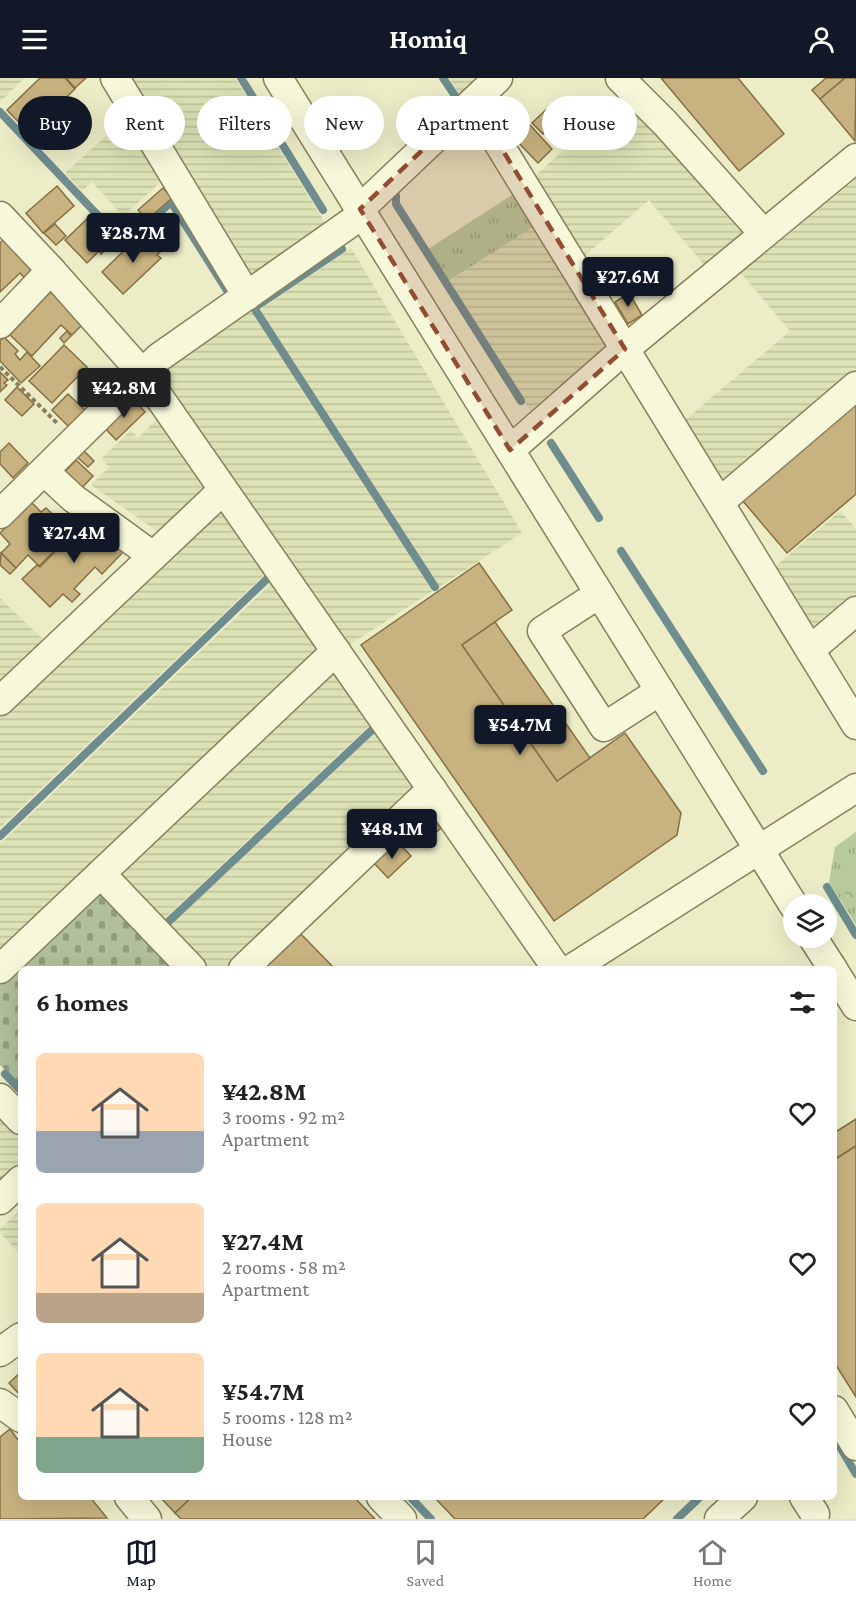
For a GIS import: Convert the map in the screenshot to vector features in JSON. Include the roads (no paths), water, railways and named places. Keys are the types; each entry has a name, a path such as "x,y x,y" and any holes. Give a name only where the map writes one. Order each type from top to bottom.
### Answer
{"street":[{"path":"115,78 247,296"},
{"path":"278,78 786,894"},
{"path":"479,96 498,78"},
{"path":"620,78 665,123 764,234"},
{"path":"0,514 158,358 361,212 424,150"},
{"path":"503,150 856,725"},
{"path":"510,450 625,349 856,158"},
{"path":"0,216 51,270 142,374 555,966"},
{"path":"0,324 51,270"},
{"path":"720,502 856,386"},
{"path":"44,471 73,498 153,556"},
{"path":"0,701 223,490"},
{"path":"599,594 542,632 604,727 660,691"},
{"path":"810,651 856,611"},
{"path":"0,969 336,651"},
{"path":"576,966 856,788"},
{"path":"246,966 432,789"},
{"path":"101,874 189,966"},
{"path":"819,948 830,966"},
{"path":"837,976 856,1006"},
{"path":"0,1098 18,1117"},
{"path":"0,1200 18,1183"},
{"path":"0,1352 18,1339"},
{"path":"0,1403 18,1416"},
{"path":"837,1415 856,1446"},
{"path":"384,1500 402,1519"},
{"path":"720,1519 740,1500"}],"waterway":[{"path":"241,78 323,210"},
{"path":"443,78 455,96"},
{"path":"0,112 125,244 171,202 228,292"},
{"path":"396,196 396,204 521,401"},
{"path":"342,249 254,308 435,587"},
{"path":"551,443 599,518"},
{"path":"621,551 763,771"},
{"path":"0,836 269,577"},
{"path":"165,925 374,728"},
{"path":"827,887 856,935"},
{"path":"5,1074 18,1088"},
{"path":"837,1442 856,1474"},
{"path":"413,1500 431,1519"},
{"path":"677,1519 697,1500"}]}
